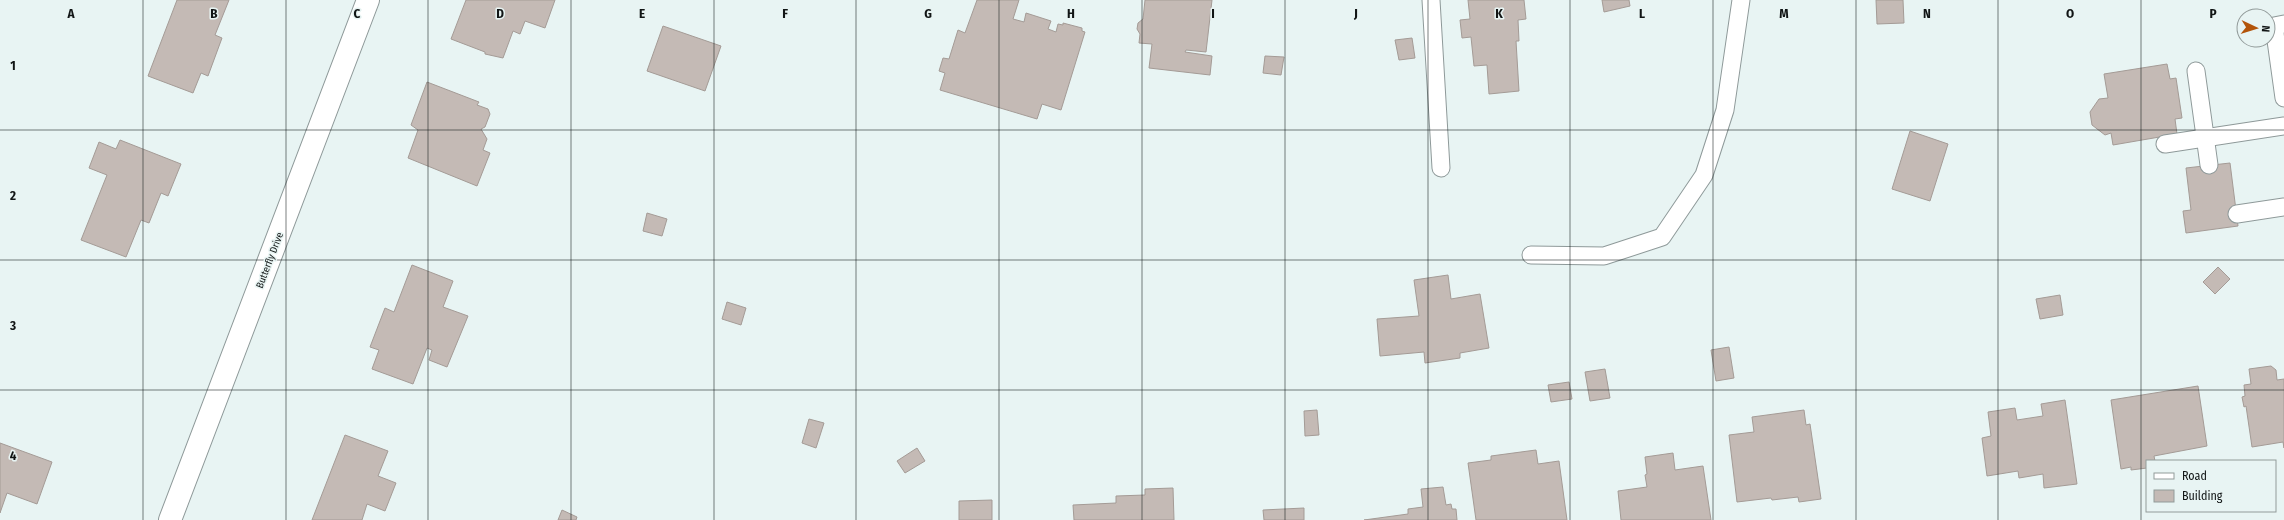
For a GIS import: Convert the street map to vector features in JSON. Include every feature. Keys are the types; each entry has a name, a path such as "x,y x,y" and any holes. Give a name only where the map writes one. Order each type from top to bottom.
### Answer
{"street":[{"name":"Butterfly Drive","path":"170,520 368,0"}],"lane":[{"path":"1431,0 1434,15 1441,168"},
{"path":"1531,255 1604,256 1662,237 1704,175 1724,110 1741,0"},
{"path":"2284,24 2274,26 2284,98"},
{"path":"2196,71 2209,165"},
{"path":"2165,144 2284,126"},
{"path":"2237,214 2284,208"}],"building":[{"path":"177,0 229,0 215,35 222,38 208,76 201,73 193,93 148,76"},
{"path":"466,0 555,0 545,28 525,21 520,34 513,31 503,58 485,54 485,52 451,39"},
{"path":"977,0 1019,0 1013,19 1024,22 1026,13 1051,21 1048,29 1056,32 1058,24 1063,25 1063,23 1082,28 1082,31 1085,32 1061,110 1042,104 1037,119 940,90 945,73 939,71 943,58 949,59 958,30 965,33"},
{"path":"1145,0 1212,0 1206,52 1186,50 1185,52 1212,56 1210,75 1149,68 1152,44 1139,43 1140,34 1137,29 1138,23 1143,19"},
{"path":"1468,0 1524,0 1526,19 1518,20 1519,41 1516,41 1519,91 1489,94 1487,65 1474,66 1471,37 1462,38 1460,20 1470,19"},
{"path":"1602,0 1629,0 1630,6 1604,12"},
{"path":"1876,0 1903,0 1904,23 1877,24"},
{"path":"663,26 721,46 705,91 647,71"},
{"path":"1412,38 1415,58 1399,60 1395,40"},
{"path":"1265,56 1284,57 1281,75 1263,73"},
{"path":"2167,64 2170,79 2176,78 2182,118 2175,119 2177,134 2113,145 2111,133 2105,135 2092,125 2090,112 2099,99 2108,98 2104,74"},
{"path":"427,82 479,102 477,105 488,109 490,114 485,127 481,129 487,139 483,150 490,153 477,186 408,158 418,130 411,125"},
{"path":"1910,131 1948,144 1930,201 1892,189"},
{"path":"120,140 181,164 168,196 161,193 149,223 141,220 126,257 81,240 107,175 89,168 99,142 116,149"},
{"path":"2230,163 2238,226 2186,233 2183,211 2191,210 2186,168"},
{"path":"647,213 667,219 662,236 643,231"},
{"path":"412,265 453,281 443,307 468,316 447,367 429,360 432,350 427,348 413,384 372,369 379,350 370,347 385,308 394,312"},
{"path":"2218,267 2230,279 2215,294 2203,282"},
{"path":"1448,275 1451,299 1480,294 1489,348 1460,353 1460,358 1425,363 1424,352 1380,356 1377,319 1419,316 1414,280"},
{"path":"2060,295 2063,315 2040,319 2036,299"},
{"path":"727,302 746,308 741,325 722,319"},
{"path":"1729,347 1734,378 1716,381 1711,350"},
{"path":"2271,366 2276,370 2277,380 2284,379 2284,448 2283,442 2252,447 2246,406 2244,407 2242,397 2245,396 2244,385 2251,384 2249,369"},
{"path":"1605,369 1610,398 1590,401 1585,372"},
{"path":"1569,382 1572,399 1551,402 1548,385"},
{"path":"2198,386 2207,446 2154,456 2155,460 2146,460 2146,468 2131,470 2131,467 2121,469 2111,400"},
{"path":"2065,400 2077,484 2044,488 2043,474 2019,478 2018,471 1987,476 1982,438 1991,436 1988,412 2015,408 2017,420 2043,416 2041,404"},
{"path":"1317,410 1319,435 1305,436 1304,411"},
{"path":"1804,410 1806,425 1810,424 1821,499 1799,502 1798,497 1772,500 1771,498 1737,502 1729,435 1754,432 1752,417"},
{"path":"809,419 824,423 816,448 802,443"},
{"path":"345,435 388,451 378,476 396,483 385,511 367,504 362,520 312,520"},
{"path":"0,443 52,462 37,504 7,493 0,513"},
{"path":"917,448 925,461 905,473 897,461"},
{"path":"1536,450 1538,464 1559,461 1567,520 1476,520 1468,463 1491,460 1491,456"},
{"path":"1673,453 1675,470 1703,466 1711,520 1621,520 1618,491 1647,487 1645,457"},
{"path":"1443,487 1446,505 1451,504 1452,509 1456,509 1457,520 1364,520 1408,514 1408,509 1423,507 1421,489"},
{"path":"1173,488 1174,520 1074,520 1073,505 1116,503 1116,496 1145,495 1145,489"},
{"path":"992,500 992,520 959,520 959,501"},
{"path":"1304,508 1304,520 1264,520 1263,510"},
{"path":"562,510 577,517 576,520 558,520"}]}
